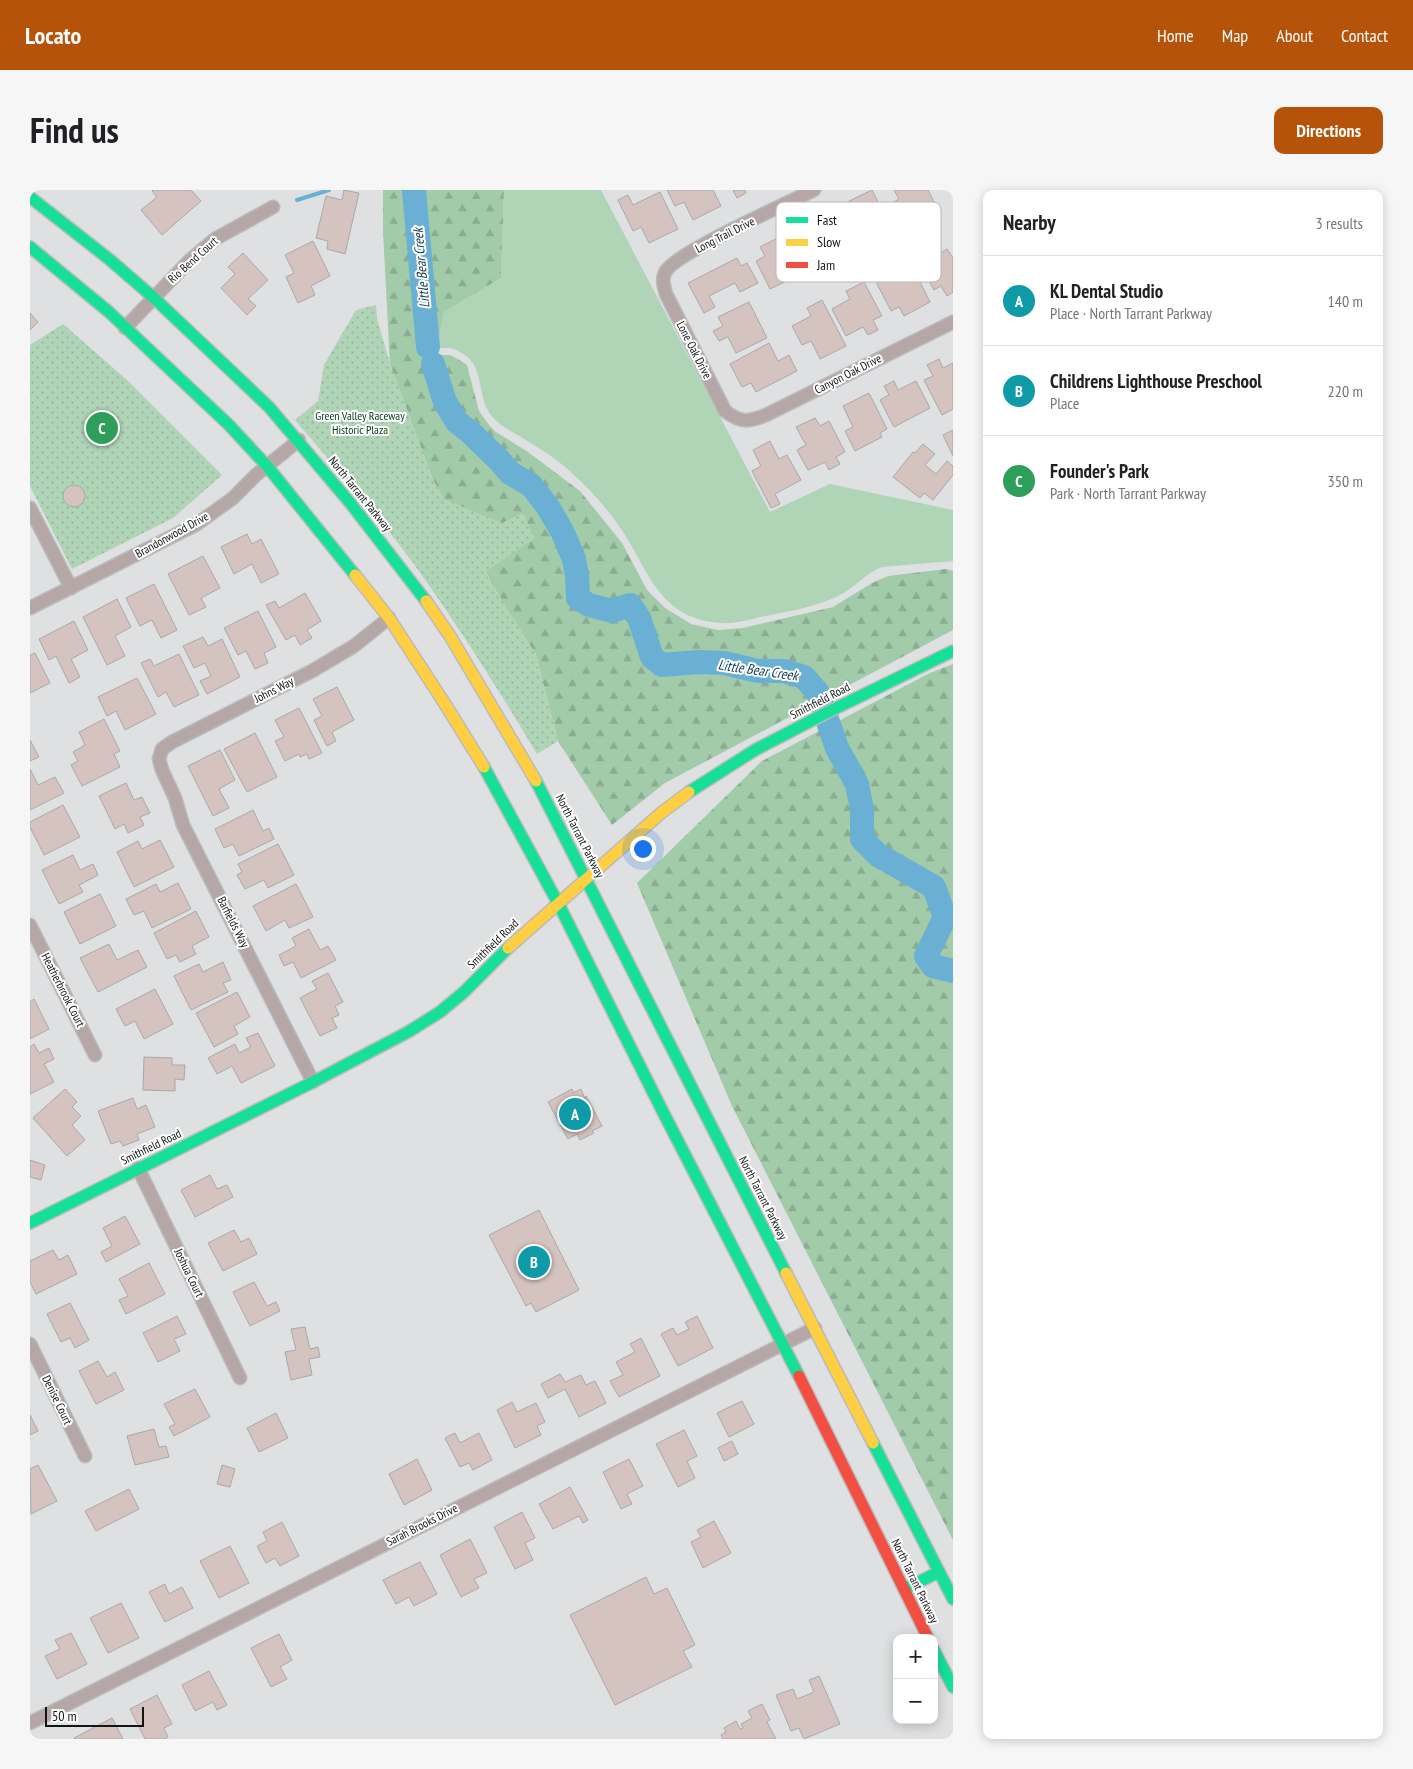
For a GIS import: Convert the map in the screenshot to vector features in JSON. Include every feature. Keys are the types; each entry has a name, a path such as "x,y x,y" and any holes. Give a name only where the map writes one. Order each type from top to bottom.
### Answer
{"main road":[{"name":"North Tarrant Parkway","path":"30,197 109,259 154,298 269,407 352,504 424,598 450,636 526,762 587,878 650,1009 953,1599"},
{"name":"North Tarrant Parkway","path":"30,247 76,284 229,425 267,466 390,618 495,786 558,902 664,1114 783,1344 926,1634"},
{"name":"Smithfield Road","path":"30,1223 313,1082 408,1032 440,1012 464,992 522,934 558,902 660,813 701,783 755,750 953,650"},
{"path":"904,1589 939,1572"},
{"path":"938,1658 953,1687"}],"street":[{"name":"Long Trail Drive","path":"790,202 814,190"},
{"name":"Rio Bend Court","path":"125,328 190,260 215,239 273,208"},
{"name":"Long Trail Drive","path":"666,271 673,263 693,250 776,209"},
{"name":"Lone Oak Drive","path":"666,271 663,279 666,294 725,411 733,418 742,420"},
{"name":"Canyon Oak Drive","path":"742,420 750,421 766,415 953,322"},
{"name":"Brandonwood Drive","path":"30,608 198,524 232,498 298,440"},
{"path":"30,508 71,588"},
{"name":"Johns Way","path":"159,759 162,749 172,742 312,671 354,646 390,618"},
{"name":"Barfields Way","path":"159,759 184,824 313,1082"},
{"name":"Heatherbrook Court","path":"30,925 95,1055"},
{"name":"Joshua Court","path":"138,1168 240,1378"},
{"name":"Sarah Brooks Drive","path":"30,1723 815,1328"},
{"name":"Denise Court","path":"30,1344 85,1456"}],"green space":[{"path":"383,190 504,190 501,278 444,312 437,349 439,355 450,355 467,365 479,411 496,432 528,452 580,491 622,543 647,590 665,608 691,624 718,630 743,628 833,607 872,583 888,576 946,569 953,571 953,630 665,783 612,825 558,741 536,655 501,599 433,480 390,364 383,231"},
{"path":"504,190 601,190 770,512 830,484 953,510 953,561 882,567 844,593 830,600 803,608 737,622 720,623 699,619 682,612 668,601 657,589 619,526 598,499 562,464 494,419 486,407 477,371 467,357 452,349 437,349 444,312 501,278"},
{"name":"Green Valley Raceway Historic Plaza","path":"376,305 377,319 390,364 433,480 444,499 502,523 523,513 535,538 485,572 536,655 558,741 537,754 477,657 413,563 370,508 295,420 318,401 324,365 356,310"},
{"path":"63,324 127,380 222,475 173,518 72,569 30,486 30,345"},
{"path":"953,664 953,1540 732,1106 637,883 762,761 930,673"}],"building":[{"path":"153,190 191,190 201,201 162,235 141,210 157,197"},
{"path":"344,190 359,193 345,254 327,249 328,241 316,238 326,196 342,200"},
{"path":"667,190 713,190 721,206 693,220 684,202 675,206"},
{"path":"733,190 745,190 746,193 737,198"},
{"path":"872,190 878,202 847,202"},
{"path":"894,190 928,190 934,202 894,202 899,199"},
{"path":"660,192 678,229 649,243 641,227 633,231 618,200 628,195 633,205"},
{"path":"776,239 776,282 785,282 770,289 756,261 765,256 760,247"},
{"path":"313,241 330,276 311,286 315,295 298,303 286,277 294,273 285,255"},
{"path":"947,249 953,258 953,292 947,296 941,286 934,290 930,282 941,282 941,253"},
{"path":"243,253 268,280 248,299 256,306 247,315 221,288 235,274 228,267"},
{"path":"737,258 741,266 747,263 758,283 740,292 735,283 709,296 715,307 704,313 688,283"},
{"path":"864,282 882,316 873,320 878,330 868,335 863,327 846,336 832,309 850,299 846,291"},
{"path":"876,282 920,282 930,302 904,316 899,307 891,311"},
{"path":"822,300 846,346 820,359 811,341 802,345 792,326 811,316 807,308"},
{"path":"749,302 767,338 736,353 728,337 719,341 713,331 723,326 718,317"},
{"path":"30,313 38,322 30,330"},
{"path":"769,343 778,361 789,355 797,371 756,392 751,383 742,387 730,364"},
{"path":"939,359 943,368 953,363 953,409 942,415 924,380 933,376 927,365"},
{"path":"894,381 898,390 916,381 930,408 894,427 880,400 889,395 884,386"},
{"path":"869,393 887,429 880,433 882,437 855,451 845,431 853,427 843,406"},
{"path":"815,418 820,426 829,421 845,452 836,457 840,464 829,470 825,462 808,470 797,450 806,445 796,427"},
{"path":"953,430 953,456 943,435"},
{"path":"770,441 779,459 787,455 801,480 775,494 780,504 771,508 752,471 761,466 753,450"},
{"path":"923,444 935,454 925,465 936,474 947,461 953,466 953,475 933,500 924,493 920,498 893,477 913,452 915,453"},
{"path":"74,485 84,492 85,496 78,506 74,507 64,500 63,496 70,486"},
{"path":"247,534 252,544 261,539 279,574 261,583 252,564 234,574 221,547"},
{"path":"203,556 220,588 201,598 206,607 189,615 168,574"},
{"path":"154,584 177,630 161,638 152,620 140,626 126,598"},
{"path":"305,593 321,621 307,630 312,638 300,645 295,635 286,640 266,605 275,601 279,608"},
{"path":"117,599 131,627 115,636 125,656 107,665 83,617"},
{"path":"258,611 276,647 264,653 268,663 255,669 246,651 238,655 224,628"},
{"path":"74,621 88,650 71,659 80,677 69,683 56,656 49,660 39,639"},
{"path":"203,637 208,646 222,639 240,677 207,694 200,681 211,676 205,663 194,668 183,646"},
{"path":"35,653 50,683 30,693 30,655"},
{"path":"179,654 199,695 174,707 166,692 158,697 141,663 150,659 154,666"},
{"path":"137,678 156,714 125,730 116,711 107,716 98,697"},
{"path":"337,687 354,720 332,732 336,741 327,746 314,720 322,716 313,699"},
{"path":"299,708 322,753 309,759 307,754 300,757 299,754 285,761 275,741 284,737 275,720"},
{"path":"104,719 120,751 114,754 120,767 82,786 71,765 78,761 73,752 85,745 79,732"},
{"path":"255,733 277,777 247,792 224,749"},
{"path":"30,740 39,757 30,761"},
{"path":"220,750 235,780 219,789 229,808 213,816 188,766"},
{"path":"30,769 38,785 55,777 64,793 30,810"},
{"path":"126,783 134,800 142,797 150,813 140,817 144,825 128,833 124,824 115,829 99,796"},
{"path":"63,805 80,837 44,855 30,827 30,822"},
{"path":"253,810 263,831 269,828 274,839 239,856 233,844 224,848 215,829"},
{"path":"160,840 174,867 134,887 117,852 138,841 142,849"},
{"path":"278,844 294,875 268,888 264,880 245,889 237,875 242,872 238,864"},
{"path":"73,855 80,870 93,864 98,875 79,885 83,892 59,904 42,870"},
{"path":"178,883 191,909 152,928 144,911 134,915 126,899 156,884 160,892"},
{"path":"296,884 313,917 289,928 285,920 266,931 253,906"},
{"path":"100,894 116,926 80,944 64,912"},
{"path":"196,911 209,937 192,946 196,954 180,962 176,955 167,959 154,933"},
{"path":"309,929 320,950 328,946 336,960 301,978 293,962 284,966 279,955 296,946 292,938"},
{"path":"109,944 117,960 138,950 147,967 98,992 80,958"},
{"path":"223,962 231,980 223,983 228,992 191,1010 174,976 199,964 203,972"},
{"path":"328,973 343,1002 335,1006 339,1015 332,1018 337,1028 320,1036 300,998 317,989 312,981"},
{"path":"155,989 173,1024 144,1039 135,1021 125,1026 116,1009"},
{"path":"237,992 250,1017 234,1026 238,1034 214,1047 196,1013"},
{"path":"34,999 49,1029 30,1039 30,1002"},
{"path":"258,1033 275,1066 241,1083 232,1066 217,1074 208,1058 235,1044 239,1053 251,1047 246,1038"},
{"path":"34,1044 39,1053 49,1048 54,1059 44,1064 54,1082 30,1094 30,1047"},
{"path":"144,1057 172,1058 172,1065 185,1065 184,1080 175,1079 175,1091 143,1090"},
{"path":"65,1089 77,1102 72,1107 81,1116 72,1125 85,1140 67,1156 33,1118"},
{"path":"572,1089 573,1093 581,1089 602,1126 592,1131 594,1133 580,1140 577,1134 568,1139 548,1102"},
{"path":"133,1098 137,1109 146,1105 155,1127 137,1134 139,1140 123,1146 120,1141 111,1144 98,1111"},
{"path":"30,1160 45,1165 41,1180 30,1177"},
{"path":"210,1175 217,1189 227,1185 233,1197 195,1217 181,1190"},
{"path":"539,1210 579,1290 536,1312 531,1303 526,1306 489,1235"},
{"path":"125,1216 140,1244 106,1262 101,1252 112,1246 103,1228"},
{"path":"234,1230 241,1242 249,1238 257,1254 223,1271 208,1243"},
{"path":"53,1250 59,1260 68,1255 77,1274 36,1294 30,1282 30,1261"},
{"path":"149,1263 165,1294 126,1314 119,1300 128,1296 119,1279"},
{"path":"254,1282 267,1306 276,1302 280,1311 250,1326 233,1292"},
{"path":"70,1303 89,1340 75,1348 70,1338 61,1342 47,1314"},
{"path":"177,1316 186,1334 174,1339 180,1351 158,1362 143,1333"},
{"path":"697,1316 713,1348 678,1366 661,1334 673,1328 677,1335 689,1329 685,1322"},
{"path":"305,1327 310,1349 318,1347 320,1357 309,1359 312,1375 291,1380 285,1352 296,1350 291,1329"},
{"path":"641,1338 660,1376 619,1397 610,1381 623,1375 616,1362 635,1352 630,1344"},
{"path":"98,1361 107,1377 115,1372 124,1390 96,1404 79,1371"},
{"path":"560,1374 565,1382 581,1375 586,1385 595,1381 606,1403 579,1417 565,1389 548,1398 541,1384"},
{"path":"195,1389 210,1417 174,1436 169,1427 175,1424 164,1404"},
{"path":"742,1401 754,1424 729,1437 717,1413"},
{"path":"512,1402 517,1412 536,1403 545,1422 537,1426 541,1435 515,1448 497,1410"},
{"path":"276,1413 288,1438 259,1452 247,1428"},
{"path":"30,1415 38,1431 30,1435"},
{"path":"154,1429 159,1447 166,1446 169,1457 135,1465 127,1436"},
{"path":"684,1430 697,1456 687,1461 695,1478 678,1487 656,1444"},
{"path":"455,1433 460,1443 479,1433 492,1460 473,1470 469,1463 460,1467 445,1438"},
{"path":"732,1441 738,1454 724,1461 718,1448"},
{"path":"417,1459 432,1490 404,1505 389,1474"},
{"path":"629,1459 643,1486 627,1494 632,1504 621,1509 603,1472"},
{"path":"38,1465 57,1501 31,1514 30,1469"},
{"path":"222,1465 235,1469 230,1487 217,1484"},
{"path":"570,1487 588,1520 583,1523 579,1516 553,1529 539,1504"},
{"path":"129,1489 139,1509 96,1531 85,1511"},
{"path":"522,1512 535,1538 525,1543 533,1560 515,1569 494,1527"},
{"path":"714,1521 731,1553 703,1568 691,1542 701,1537 697,1530"},
{"path":"282,1522 299,1556 280,1566 275,1558 266,1563 257,1546 267,1541 263,1532"},
{"path":"470,1539 487,1573 474,1579 479,1588 461,1597 440,1555"},
{"path":"230,1546 249,1583 219,1598 200,1561"},
{"path":"420,1562 437,1594 414,1606 409,1597 396,1604 383,1580"},
{"path":"646,1577 654,1594 667,1588 695,1645 683,1651 692,1667 615,1705 570,1615"},
{"path":"165,1584 169,1594 182,1587 193,1608 165,1622 149,1592"},
{"path":"121,1603 139,1638 108,1653 90,1618"},
{"path":"71,1633 87,1664 57,1679 45,1656 60,1649 55,1640"},
{"path":"279,1634 292,1660 280,1667 287,1679 271,1687 251,1648"},
{"path":"209,1671 227,1705 217,1710 213,1702 195,1711 182,1685"},
{"path":"819,1676 840,1724 804,1739 799,1728 791,1731 776,1695 793,1689 797,1699 814,1692 809,1680"},
{"path":"157,1695 172,1724 164,1728 168,1737 164,1739 145,1739 130,1709"},
{"path":"762,1704 770,1720 767,1722 776,1739 723,1739 721,1735 726,1732 724,1728 736,1721 740,1729 743,1728 741,1724 752,1718 748,1711"},
{"path":"112,1718 123,1739 74,1738"}],"waterway":[{"path":"297,200 329,190"},
{"name":"Little Bear Creek","path":"414,190 428,347"},
{"name":"Little Bear Creek","path":"433,364 445,402 457,422 470,432 510,473 531,485 548,507 563,533 574,559 578,598 589,605 612,611 630,605 639,618 652,657 662,665 699,662 724,663 758,671 784,671 804,677 818,693 837,748 857,784 862,809 862,839 878,855 934,887 945,917 926,956 933,966 953,971"}],"traffic: fast":[{"path":"30,197 109,259 154,298 269,407 351,504 426,601"},
{"path":"30,247 109,312 229,425 267,466 355,575"},
{"path":"689,792 755,750 953,651"},
{"path":"484,767 558,903 799,1376"},
{"path":"536,781 786,1273"},
{"path":"30,1223 313,1082 408,1032 440,1012 464,992 508,948"},
{"path":"873,1443 953,1599"},
{"path":"904,1589 939,1572"},
{"path":"938,1658 953,1687"}],"traffic: slow":[{"path":"355,575 389,618 484,767"},
{"path":"426,601 450,636 536,781"},
{"path":"508,948 661,813 689,792"},
{"path":"786,1273 873,1443"}],"traffic: jam":[{"path":"799,1376 926,1634"}],"place":[{"name":"Founder's Park","path":"102,428"},
{"name":"KL Dental Studio","path":"575,1114"},
{"name":"Childrens Lighthouse Preschool","path":"534,1262"}]}
